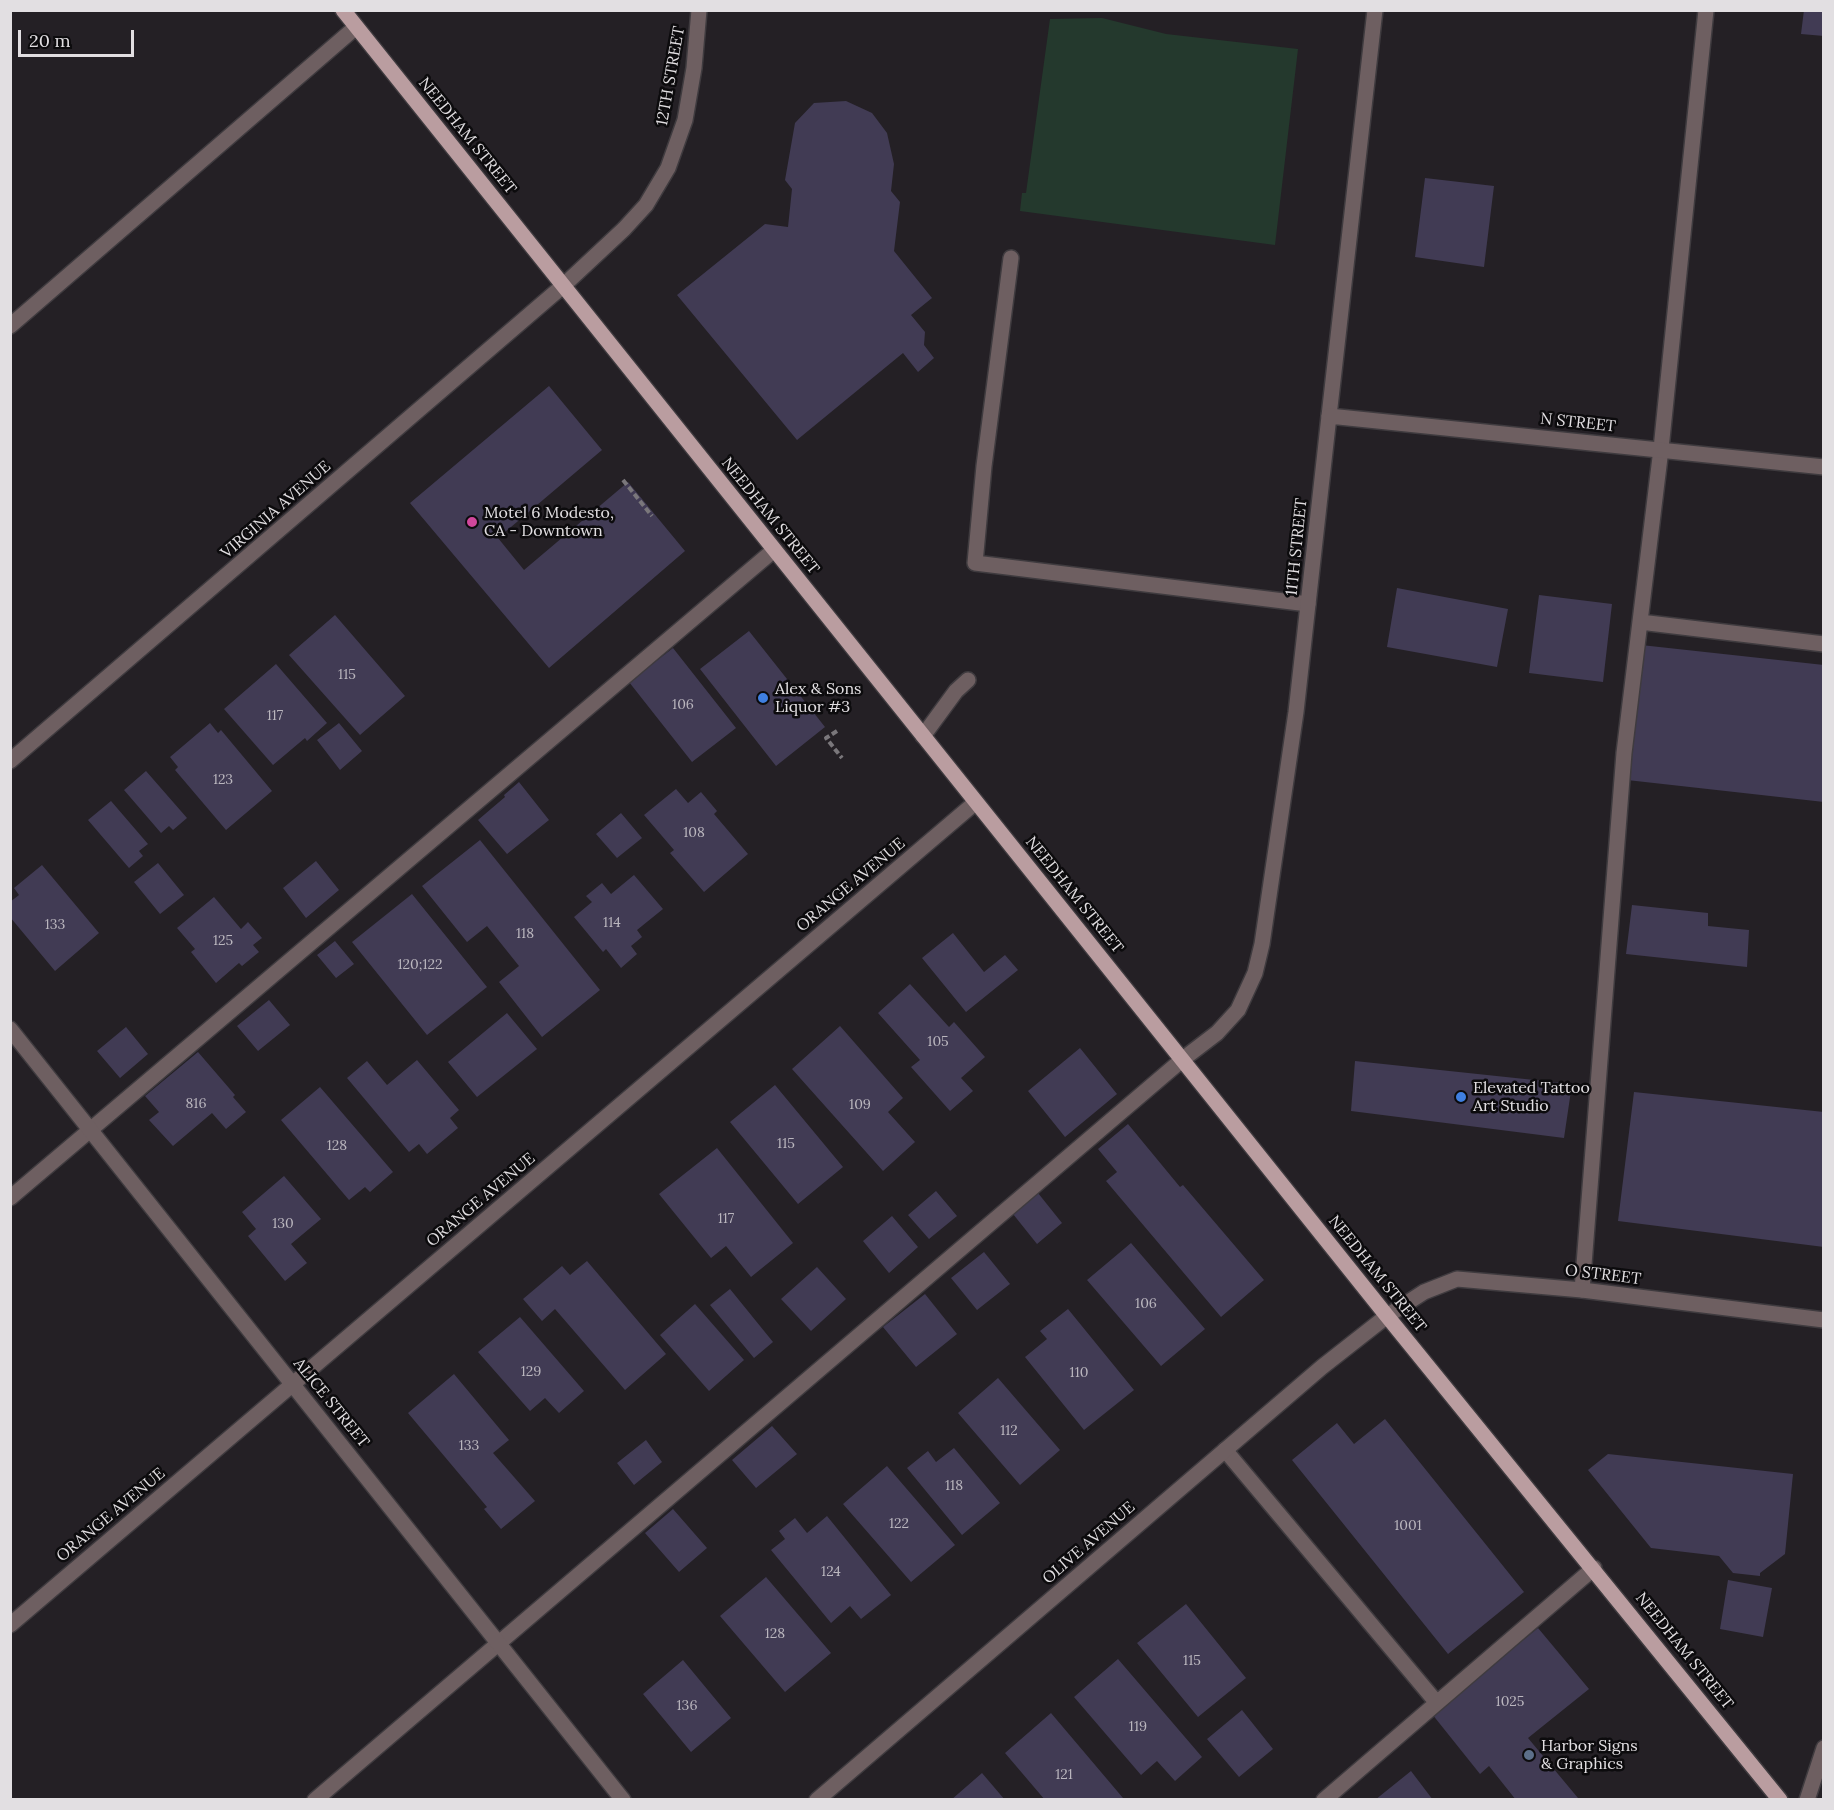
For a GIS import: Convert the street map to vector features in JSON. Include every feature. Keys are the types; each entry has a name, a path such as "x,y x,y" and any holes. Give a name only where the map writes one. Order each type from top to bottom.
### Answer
{"main road":[{"name":"NEEDHAM STREET","path":"343,10 1184,1059 1387,1316 1594,1568 1780,1800"}],"street":[{"name":"12TH STREET","path":"564,285 624,229 646,205 668,168 684,120 694,68 699,10"},
{"name":"11TH STREET","path":"315,1800 1232,1017 1250,985 1258,961 1296,712 1375,10"},
{"path":"1582,1290 1624,753 1661,450 1706,10"},
{"path":"10,326 356,27"},
{"path":"1011,258 984,466 975,563 1308,604"},
{"name":"VIRGINIA AVENUE","path":"10,761 564,285"},
{"name":"N STREET","path":"1329,416 1824,467"},
{"path":"10,1198 774,550"},
{"path":"1640,622 1824,644"},
{"path":"923,736 956,691 968,680"},
{"name":"ORANGE AVENUE","path":"10,1625 976,802"},
{"name":"ALICE STREET","path":"10,1029 623,1800"},
{"name":"O STREET","path":"1387,1316 1424,1292 1457,1279 1582,1290 1824,1320"},
{"name":"OLIVE AVENUE","path":"817,1800 1322,1367 1387,1316"},
{"path":"1225,1450 1437,1702"},
{"path":"1324,1800 1594,1568"},
{"path":"1807,1800 1824,1748"}],"path":[{"path":"623,480 652,516"},
{"path":"837,730 826,738 842,758"}],"green space":[{"path":"1102,18 1166,34 1298,49 1275,245 1020,211 1022,193 1026,193 1050,19"}],"building":[{"path":"1804,10 1824,10 1824,36 1801,34"},
{"path":"846,101 872,113 887,133 894,164 891,191 900,202 894,251 932,298 911,315 925,332 924,345 934,358 918,372 903,353 797,440 677,295 765,224 788,227 792,189 785,180 795,123 814,103"},
{"path":"1425,178 1494,186 1484,267 1415,257"},
{"name":"Motel 6 Modesto, CA - Downtown","path":"549,386 602,450 498,538 524,570 628,482 685,551 549,668 410,503"},
{"path":"1397,588 1508,609 1497,667 1387,647"},
{"path":"1539,595 1612,604 1603,682 1529,673"},
{"path":"335,615 405,696 360,735 289,655"},
{"name":"Alex & Sons Liquor #3","path":"749,631 825,727 776,766 700,669"},
{"path":"1641,645 1824,665 1824,802 1627,780"},
{"path":"673,648 736,728 692,762 629,682"},
{"path":"276,664 327,723 307,741 305,738 273,765 224,709"},
{"path":"210,723 218,733 221,730 272,791 226,830 175,770 178,767 170,757"},
{"path":"339,723 362,751 340,770 317,740"},
{"path":"146,771 187,818 173,830 169,826 161,833 124,790"},
{"path":"519,782 549,820 507,854 478,820"},
{"path":"676,789 688,803 701,792 717,811 714,814 748,854 704,892 670,853 674,850 644,815"},
{"path":"111,801 148,844 139,851 143,856 129,868 88,820"},
{"path":"621,813 642,838 617,858 596,834"},
{"path":"480,840 600,990 542,1037 499,982 519,966 487,926 467,942 422,886"},
{"path":"316,861 339,890 306,918 283,888"},
{"path":"158,863 184,895 160,914 134,882"},
{"path":"42,865 99,933 55,971 10,917 10,902 19,895 14,888"},
{"path":"634,875 663,909 637,930 642,937 631,946 637,954 621,968 606,949 603,952 574,917 592,902 586,896 602,883 611,894"},
{"path":"412,894 487,987 427,1035 352,942"},
{"path":"214,897 241,929 248,922 262,938 253,945 259,952 242,966 239,963 216,983 191,952 195,949 177,928"},
{"path":"1632,905 1708,913 1708,926 1749,930 1747,967 1626,954"},
{"path":"953,933 984,972 1005,955 1018,970 966,1012 922,958"},
{"path":"335,941 354,964 336,978 317,955"},
{"path":"910,984 949,1027 954,1022 985,1057 961,1078 973,1091 950,1111 911,1067 920,1060 878,1013"},
{"path":"269,1000 290,1025 258,1051 237,1026"},
{"path":"507,1013 537,1049 477,1097 448,1062"},
{"path":"840,1026 903,1098 888,1112 915,1142 883,1171 792,1069"},
{"path":"126,1027 148,1054 120,1078 97,1051"},
{"path":"1080,1048 1117,1094 1065,1137 1028,1091"},
{"path":"198,1052 235,1095 233,1097 246,1112 226,1129 212,1113 173,1146 149,1120 159,1112 145,1096"},
{"path":"417,1060 459,1110 450,1118 458,1128 427,1154 419,1144 409,1152 347,1078 367,1061 387,1085"},
{"name":"Elevated Tattoo Art Studio","path":"1355,1061 1572,1084 1564,1138 1351,1111"},
{"path":"775,1085 843,1167 798,1204 730,1122"},
{"path":"320,1087 393,1172 370,1192 365,1187 349,1200 281,1120"},
{"path":"1634,1092 1824,1112 1824,1247 1618,1221"},
{"path":"1128,1124 1180,1187 1183,1185 1264,1280 1221,1317 1106,1181 1117,1172 1098,1149"},
{"path":"717,1148 793,1243 751,1277 726,1246 711,1258 659,1194"},
{"path":"284,1176 321,1219 291,1244 307,1263 285,1281 248,1236 256,1229 242,1212"},
{"path":"936,1191 957,1216 929,1239 908,1215"},
{"path":"1038,1193 1062,1223 1037,1244 1013,1214"},
{"path":"892,1216 918,1247 889,1273 863,1241"},
{"path":"1131,1243 1205,1329 1161,1366 1087,1280"},
{"path":"984,1252 1010,1284 977,1310 951,1278"},
{"path":"587,1261 666,1354 625,1390 555,1309 542,1321 523,1299 562,1266 570,1275"},
{"path":"817,1267 846,1299 811,1331 781,1299"},
{"path":"730,1289 773,1342 754,1358 710,1305"},
{"path":"925,1294 957,1334 916,1367 883,1327"},
{"path":"695,1304 744,1360 709,1391 660,1335"},
{"path":"1068,1309 1134,1390 1084,1430 1025,1357 1047,1339 1040,1331"},
{"path":"520,1317 584,1391 559,1413 545,1398 530,1411 478,1352"},
{"path":"454,1374 509,1440 493,1453 535,1501 501,1529 484,1509 487,1507 408,1413"},
{"path":"998,1378 1060,1450 1020,1485 958,1413"},
{"path":"1385,1419 1524,1592 1448,1654 1292,1460 1337,1423 1354,1444"},
{"path":"772,1426 797,1454 756,1488 732,1460"},
{"path":"646,1440 662,1462 634,1485 617,1463"},
{"path":"954,1448 1000,1503 962,1535 907,1468 928,1451 936,1462"},
{"path":"1608,1454 1793,1474 1785,1554 1760,1573 1760,1576 1733,1573 1719,1556 1651,1548 1588,1470"},
{"path":"887,1466 955,1545 911,1582 843,1504"},
{"path":"673,1509 707,1548 679,1572 645,1533"},
{"path":"827,1516 891,1595 861,1619 850,1606 831,1623 771,1550 785,1539 779,1531 795,1518 807,1533"},
{"path":"766,1577 831,1653 785,1692 720,1616"},
{"path":"1728,1580 1772,1588 1763,1637 1720,1629"},
{"path":"1186,1604 1246,1678 1198,1717 1137,1643"},
{"path":"1538,1628 1589,1689 1528,1738 1578,1798 1576,1800 1516,1800 1489,1766 1480,1774 1432,1714"},
{"path":"1118,1659 1202,1757 1175,1781 1157,1761 1141,1775 1074,1697"},
{"path":"683,1660 731,1718 691,1752 643,1694"},
{"path":"1242,1710 1273,1749 1239,1777 1207,1739"},
{"path":"1051,1713 1123,1798 1121,1800 1045,1800 1005,1753"},
{"path":"1411,1771 1433,1800 1375,1800"},
{"path":"982,1773 1005,1800 951,1800"}],"place":[{"name":"Motel 6 Modesto, CA - Downtown","path":"472,522"},
{"name":"Alex & Sons Liquor #3","path":"763,698"},
{"name":"Elevated Tattoo Art Studio","path":"1461,1097"},
{"name":"Harbor Signs & Graphics","path":"1529,1755"}]}
